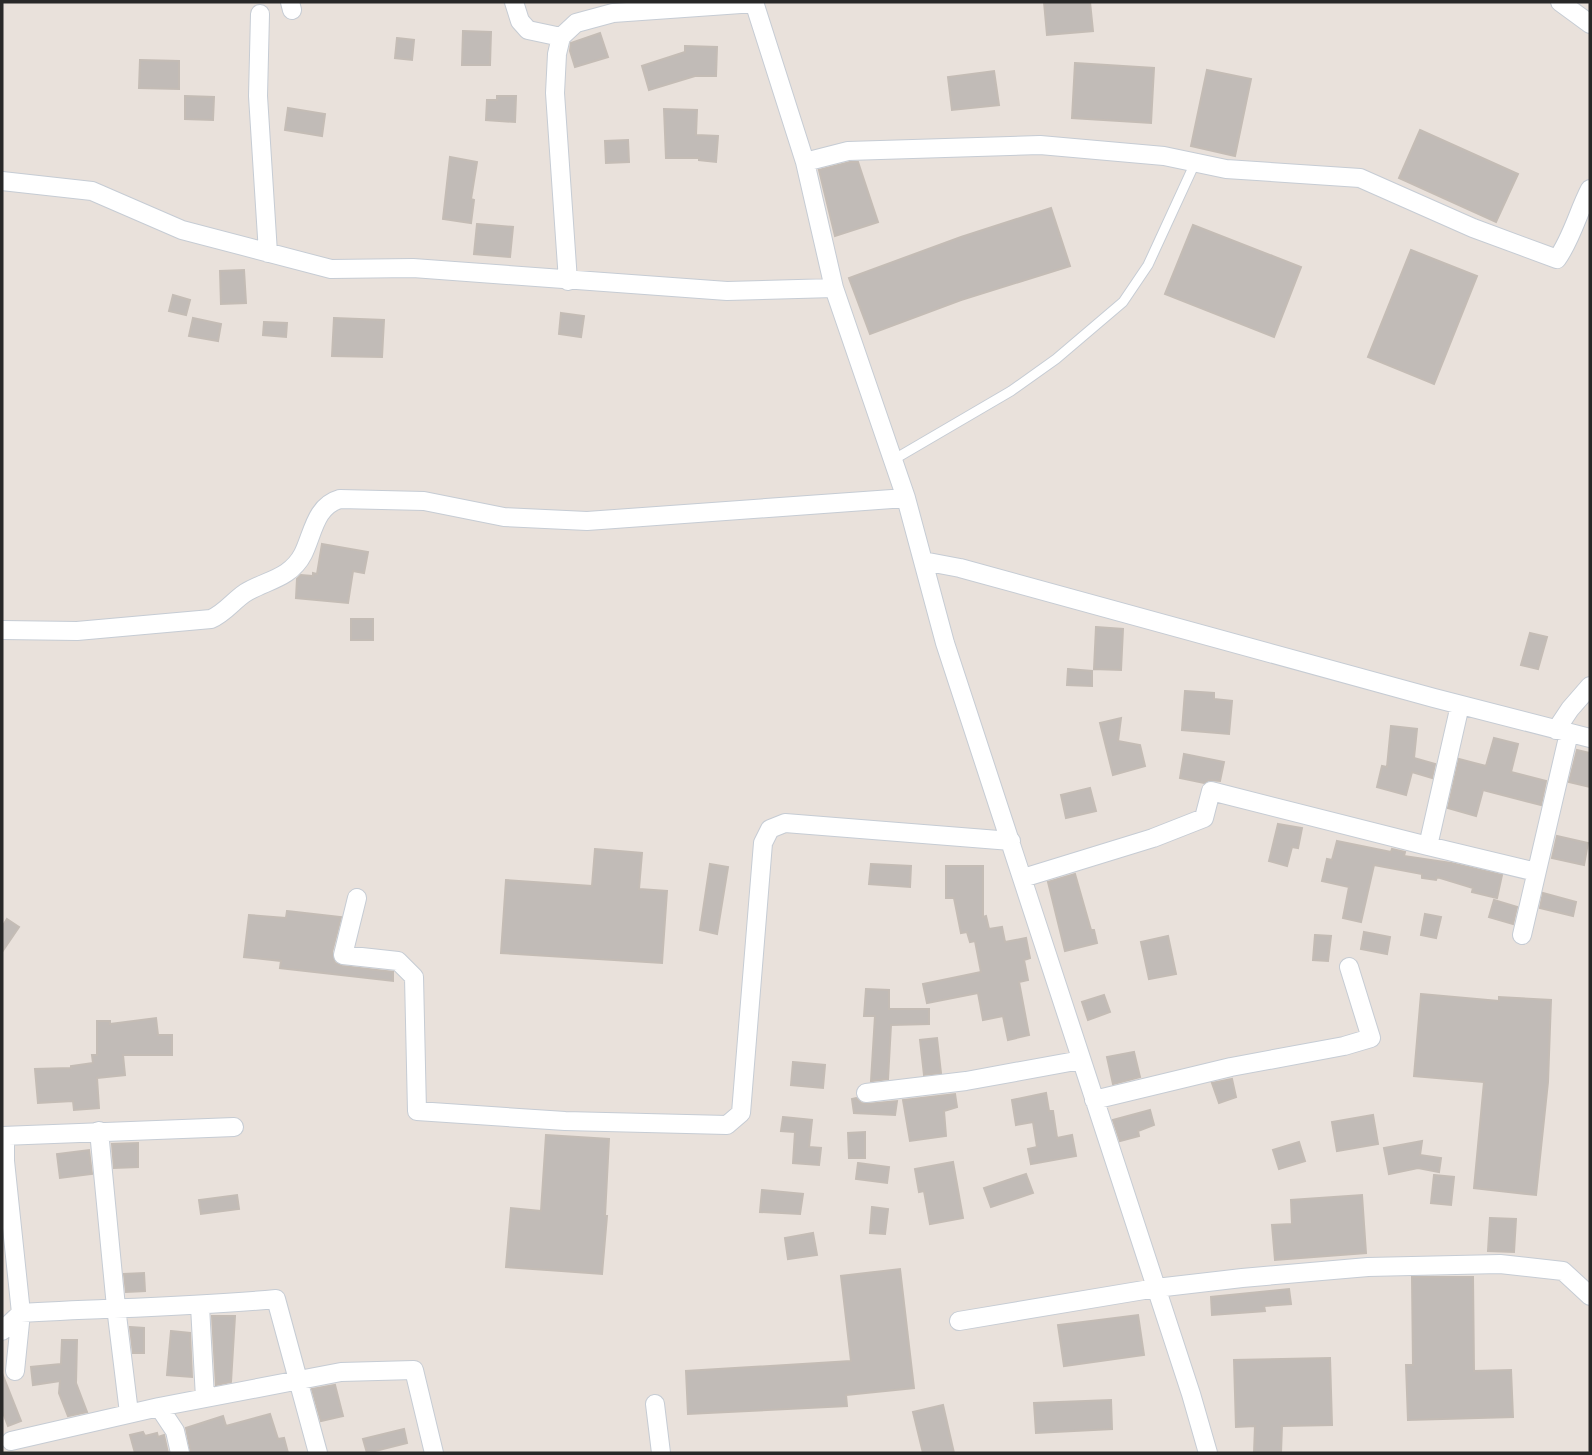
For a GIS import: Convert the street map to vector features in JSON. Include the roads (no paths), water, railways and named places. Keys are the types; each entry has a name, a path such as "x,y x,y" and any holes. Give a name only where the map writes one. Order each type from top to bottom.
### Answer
{"street":[{"path":"514,2 520,20 528,30 561,37"},
{"path":"568,281 555,93 557,54 561,37 576,23 613,13 754,2 805,162 834,288 906,498 945,643 1208,1453"},
{"path":"1559,2 1590,24"},
{"path":"260,14 258,96 268,253"},
{"path":"805,162 848,151 1040,145 1164,156 1226,169 1360,178 1473,228 1557,259 1565,248 1590,189"},
{"path":"2,181 92,191 182,230 331,269 413,268 727,291 834,288"},
{"path":"2,630 77,631 211,619 223,614 248,592 286,574 303,554 323,508 340,499 424,501 504,517 587,521 906,498"},
{"path":"923,561 973,571 1460,705 1590,738"},
{"path":"1522,935 1563,732 1570,709 1590,687"},
{"path":"1428,846 1460,705"},
{"path":"1023,878 1153,838 1204,818 1211,791 1536,872"},
{"path":"357,898 343,955 398,961 414,977 417,1111 565,1121 727,1125 741,1113 763,843 770,829 785,823 1011,841"},
{"path":"1094,1100 1231,1067 1345,1046 1371,1038 1349,967"},
{"path":"866,1093 966,1081 1081,1060"},
{"path":"15,1371 20,1313 4,1136 234,1127"},
{"path":"99,1131 129,1413"},
{"path":"959,1321 1156,1288 1368,1267 1500,1265 1563,1271 1590,1296"},
{"path":"2,1331 20,1313 116,1307 200,1306 276,1299 318,1453"},
{"path":"200,1306 205,1398"},
{"path":"11,1441 129,1413 341,1372 414,1370 434,1453"},
{"path":"655,1405 661,1453"},
{"path":"159,1407 175,1431 180,1453"}],"lane":[{"path":"893,460 1011,391 1056,359 1123,302 1148,265 1195,163"}]}
